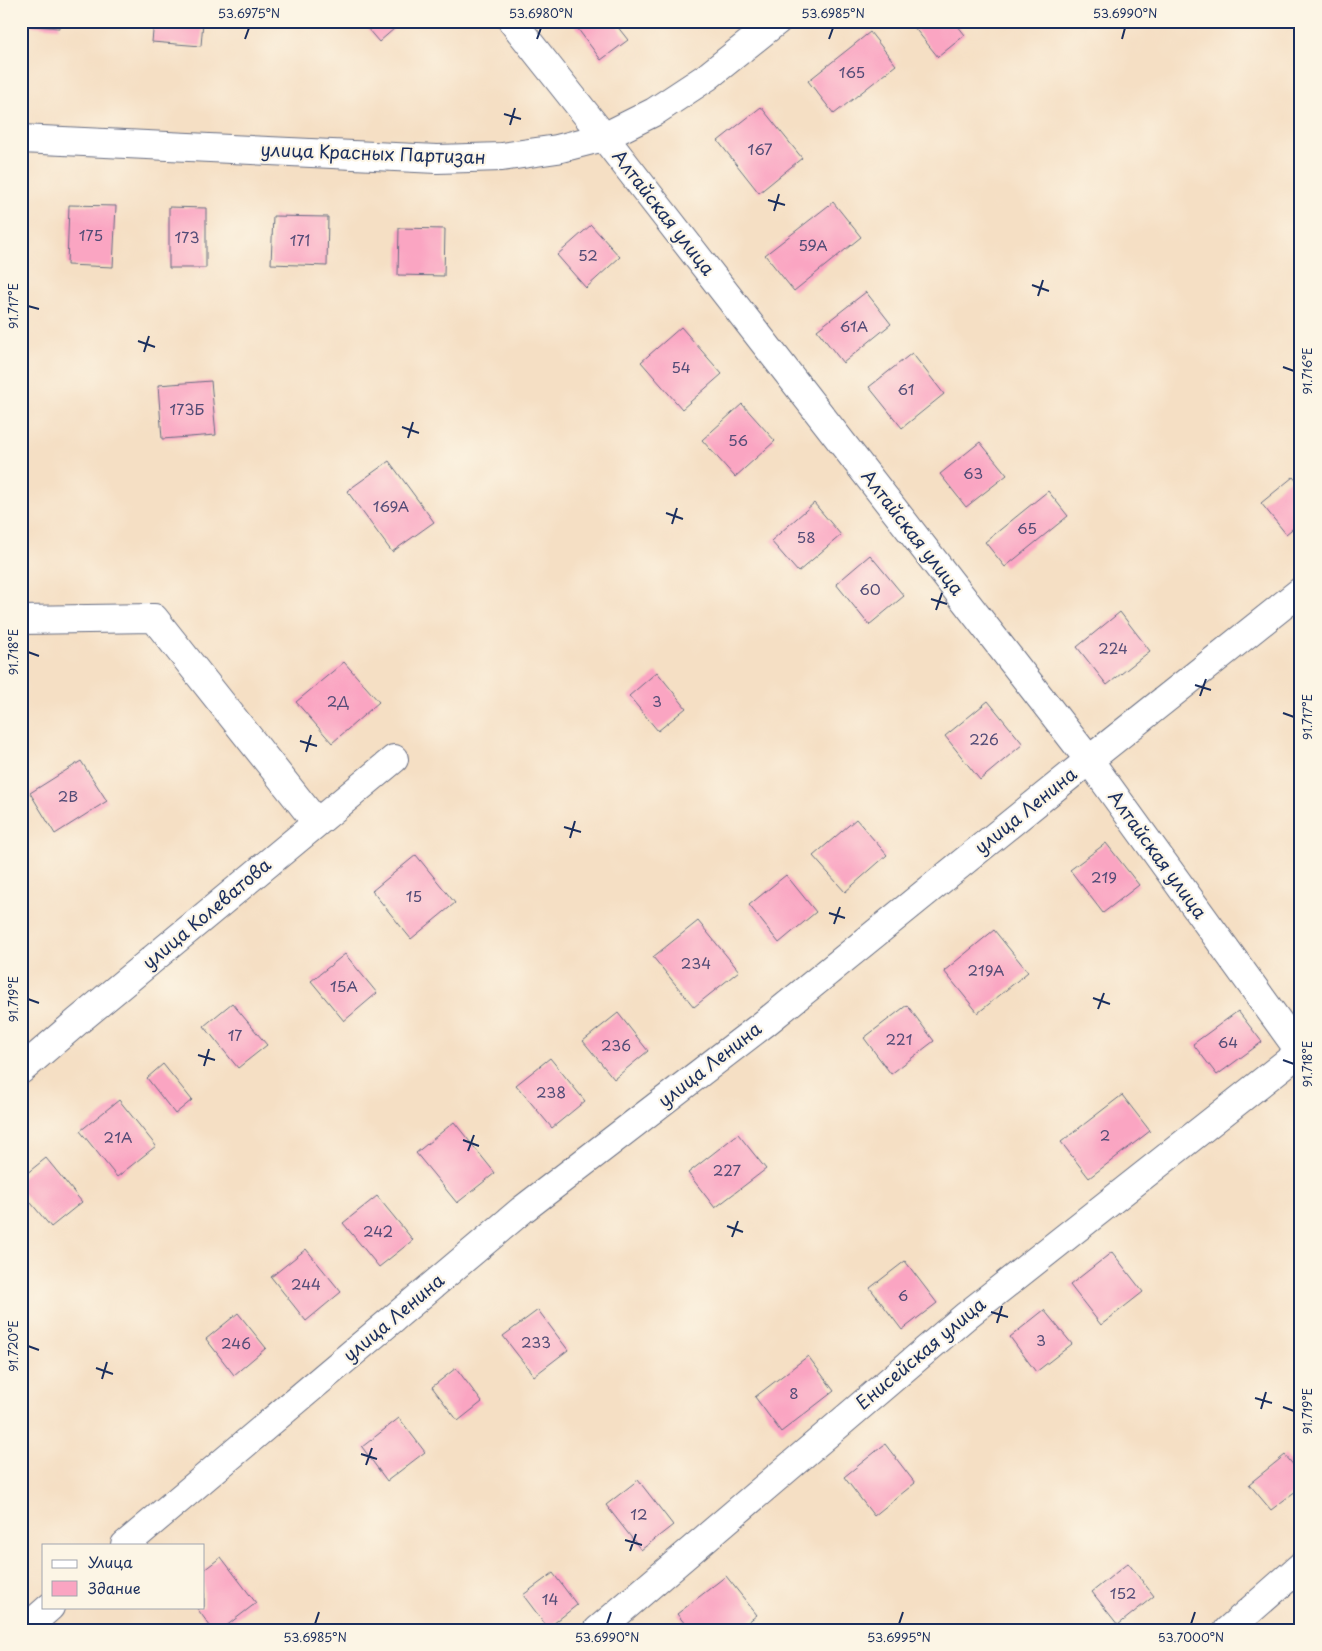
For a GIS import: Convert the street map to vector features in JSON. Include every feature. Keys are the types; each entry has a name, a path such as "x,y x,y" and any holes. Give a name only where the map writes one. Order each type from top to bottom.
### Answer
{"street":[{"name":"Алтайская улица","path":"512,21 604,136 1089,760 1300,1052"},
{"name":"улица Красных Партизан","path":"21,139 436,159 502,158 557,149 604,136 654,112 707,77 777,21"},
{"name":"улица Ленина","path":"125,1544 522,1210 764,1023 1301,591"},
{"path":"21,620 154,618 316,822"},
{"name":"улица Колеватова","path":"21,1070 316,822 394,759"},
{"name":"Енисейская улица","path":"598,1630 967,1314 1300,1052"},
{"path":"1228,1630 1301,1566"},
{"path":"24,1630 49,1608"}],"building":[{"path":"21,21 59,21 59,28 21,25"},
{"path":"154,21 203,21 201,46 152,42"},
{"path":"361,21 403,21 379,42"},
{"path":"572,21 613,21 628,40 601,60"},
{"path":"909,21 954,21 965,35 938,57"},
{"path":"870,32 896,65 834,114 808,81"},
{"path":"761,107 802,158 759,193 718,141"},
{"path":"833,202 861,237 794,291 765,255"},
{"path":"69,205 116,206 113,267 67,265"},
{"path":"169,207 206,208 206,268 169,268"},
{"path":"273,216 328,217 327,266 271,264"},
{"path":"591,225 620,257 586,288 557,255"},
{"path":"399,228 445,229 444,276 398,275"},
{"path":"866,292 891,324 843,363 817,330"},
{"path":"681,327 722,374 682,409 641,362"},
{"path":"912,353 944,394 902,428 869,387"},
{"path":"211,381 216,435 162,439 158,385"},
{"path":"742,404 775,441 735,477 702,440"},
{"path":"980,442 1007,475 966,507 940,474"},
{"path":"389,461 434,522 392,552 347,491"},
{"path":"1293,477 1301,486 1301,522 1286,534 1261,503"},
{"path":"1048,491 1068,516 1005,567 985,542"},
{"path":"814,503 841,535 798,572 771,541"},
{"path":"870,555 904,596 869,625 836,584"},
{"path":"1120,612 1150,651 1107,685 1077,647"},
{"path":"344,662 379,702 332,743 296,702"},
{"path":"657,672 686,708 658,731 629,696"},
{"path":"988,701 1023,744 980,780 945,736"},
{"path":"81,761 107,801 55,834 30,793"},
{"path":"856,819 887,855 845,892 813,856"},
{"path":"1106,843 1139,885 1103,913 1070,870"},
{"path":"416,855 455,903 411,939 372,891"},
{"path":"786,875 816,912 779,943 749,905"},
{"path":"698,921 739,971 694,1007 653,957"},
{"path":"994,930 1028,972 978,1013 944,971"},
{"path":"345,954 377,993 344,1021 311,981"},
{"path":"232,1003 267,1045 238,1068 204,1026"},
{"path":"907,1005 934,1041 891,1074 864,1038"},
{"path":"1238,1011 1262,1042 1217,1075 1193,1044"},
{"path":"618,1013 648,1051 614,1079 583,1041"},
{"path":"550,1058 585,1101 552,1128 516,1085"},
{"path":"163,1064 192,1100 175,1114 147,1078"},
{"path":"1122,1095 1150,1131 1089,1178 1061,1142"},
{"path":"119,1100 156,1146 117,1177 80,1131"},
{"path":"454,1122 495,1173 457,1203 416,1153"},
{"path":"738,1134 766,1169 715,1208 688,1173"},
{"path":"46,1158 82,1202 51,1227 21,1191 21,1178"},
{"path":"377,1196 413,1240 379,1267 343,1223"},
{"path":"306,1249 341,1292 306,1321 271,1277"},
{"path":"1112,1252 1143,1292 1101,1325 1070,1285"},
{"path":"905,1261 937,1303 902,1330 870,1288"},
{"path":"538,1310 568,1350 534,1376 503,1336"},
{"path":"1044,1310 1072,1344 1036,1372 1010,1337"},
{"path":"238,1313 266,1348 234,1375 206,1339"},
{"path":"808,1356 834,1391 781,1432 755,1397"},
{"path":"456,1368 482,1402 458,1421 432,1387"},
{"path":"399,1418 425,1452 387,1481 362,1447"},
{"path":"885,1444 915,1483 874,1516 844,1477"},
{"path":"1285,1455 1301,1474 1301,1487 1271,1510 1249,1484"},
{"path":"638,1480 673,1525 641,1550 606,1505"},
{"path":"221,1557 256,1603 221,1630 213,1630 197,1608 205,1608 205,1569"},
{"path":"1128,1563 1154,1596 1118,1625 1092,1592"},
{"path":"553,1573 577,1605 548,1628 523,1595"},
{"path":"726,1576 757,1615 738,1630 690,1630 677,1614"}]}
